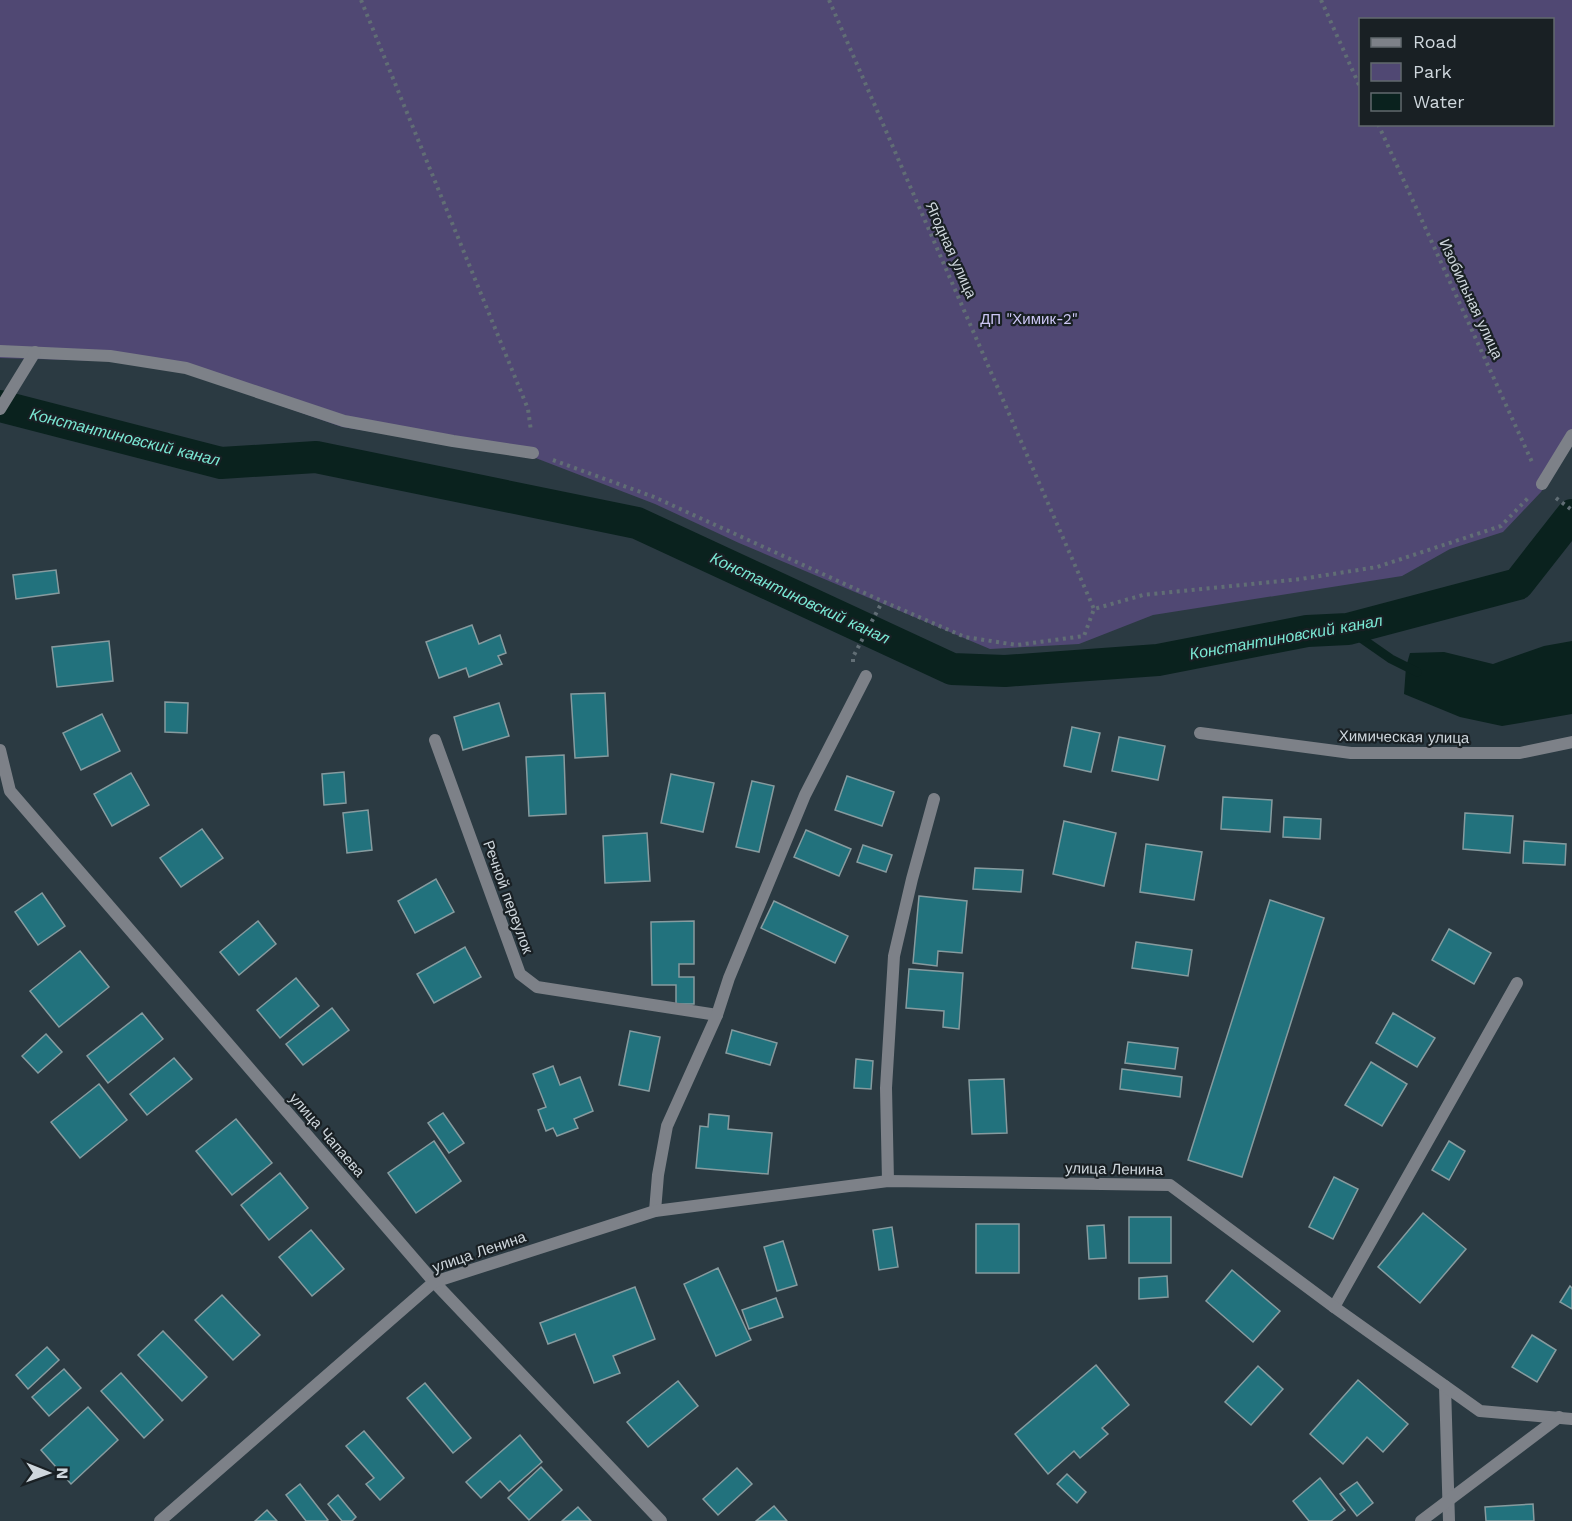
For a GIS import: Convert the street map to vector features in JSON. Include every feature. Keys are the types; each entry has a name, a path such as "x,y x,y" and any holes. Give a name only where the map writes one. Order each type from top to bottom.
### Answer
{"street":[{"path":"0,351 110,356 186,368 344,421 533,453"},
{"path":"0,409 35,352"},
{"path":"1542,484 1572,435"},
{"path":"655,1211 658,1175 667,1126 717,1015 729,978 805,795 866,676"},
{"name":"Химическая улица","path":"1200,733 1351,753 1520,753 1572,742"},
{"name":"Речной переулок","path":"435,740 520,974 537,987 717,1015"},
{"name":"улица Чапаева","path":"0,750 5,794 434,1282 661,1521"},
{"path":"888,1181 886,1088 894,956 934,799"},
{"path":"1334,1307 1516,983"},
{"name":"улица Ленина","path":"160,1521 434,1282 655,1211 888,1181 1170,1185 1334,1307 1480,1411 1566,1418"},
{"path":"1445,1386 1449,1521"},
{"path":"1421,1521 1566,1418"}],"path":[{"path":"362,0 528,409 533,453 654,497 965,637 1017,645 1083,636 1094,609 1143,595 1222,585 1301,579 1377,567 1501,526 1542,484"},
{"name":"Ягодная улица","path":"829,0 1094,609"},
{"path":"1321,0 1359,85"},
{"name":"Изобильная улица","path":"1379,126 1542,484"},
{"path":"1562,503 1572,510"},
{"path":"853,657 882,601"}],"green space":[{"name":"ДП \"Химик-2\"","path":"0,0 1572,0 1572,446 1541,492 1503,532 1450,549 1402,576 1153,615 1079,644 990,649 739,543 655,504 533,457 342,427 187,373 109,361 0,358"}],"water":[{"path":"1572,641 1572,714 1502,726 1460,717 1404,694 1406,667 1410,653 1444,652 1493,664 1544,646"}],"building":[{"path":"56,570 59,593 16,599 13,575"},
{"path":"472,625 479,644 500,635 506,653 498,656 502,664 469,677 466,668 439,678 426,642"},
{"path":"109,641 113,681 57,687 52,647"},
{"path":"605,693 608,756 575,758 571,694"},
{"path":"165,702 188,703 187,733 165,732"},
{"path":"499,703 509,736 463,750 454,717"},
{"path":"102,714 120,751 81,770 63,733"},
{"path":"1072,727 1100,733 1091,772 1064,766"},
{"path":"1119,737 1165,746 1158,780 1112,771"},
{"path":"564,755 566,814 529,816 526,757"},
{"path":"344,772 346,803 324,805 322,774"},
{"path":"131,773 149,805 112,826 94,794"},
{"path":"671,774 714,783 703,832 661,823"},
{"path":"847,776 894,792 882,826 835,810"},
{"path":"752,781 774,786 759,852 736,847"},
{"path":"1223,797 1272,800 1270,832 1221,829"},
{"path":"368,810 372,850 347,853 343,813"},
{"path":"1465,813 1513,816 1510,853 1463,849"},
{"path":"1284,817 1321,819 1320,839 1283,837"},
{"path":"1064,821 1116,833 1104,886 1053,874"},
{"path":"202,829 223,858 181,887 160,858"},
{"path":"806,830 851,849 839,876 794,857"},
{"path":"647,833 650,881 605,883 603,836"},
{"path":"1524,841 1566,844 1565,865 1523,863"},
{"path":"1146,844 1202,852 1194,900 1140,892"},
{"path":"863,845 892,855 886,872 857,862"},
{"path":"975,868 1023,870 1021,892 973,889"},
{"path":"436,879 454,912 415,933 398,901"},
{"path":"42,893 65,926 38,945 15,912"},
{"path":"919,896 967,901 962,953 938,951 937,966 913,963"},
{"path":"1270,900 1324,918 1242,1177 1188,1160"},
{"path":"774,901 848,936 835,963 761,928"},
{"path":"258,921 276,944 239,975 220,952"},
{"path":"694,921 694,964 679,964 679,977 694,977 694,1004 676,1004 676,985 652,985 651,922"},
{"path":"1449,929 1491,953 1474,984 1432,960"},
{"path":"1136,942 1192,950 1188,976 1132,968"},
{"path":"465,947 481,977 434,1003 417,974"},
{"path":"80,951 109,987 59,1027 30,991"},
{"path":"909,969 963,973 959,1029 943,1027 944,1011 906,1008"},
{"path":"296,978 319,1006 280,1038 257,1010"},
{"path":"332,1008 349,1030 303,1065 286,1044"},
{"path":"142,1013 163,1039 108,1083 87,1056"},
{"path":"1393,1013 1435,1038 1417,1067 1376,1043"},
{"path":"732,1030 777,1043 770,1065 726,1053"},
{"path":"630,1031 660,1037 649,1091 619,1085"},
{"path":"46,1034 62,1052 38,1073 22,1056"},
{"path":"1128,1042 1178,1048 1175,1069 1125,1063"},
{"path":"174,1058 192,1079 147,1115 130,1094"},
{"path":"856,1059 873,1061 871,1089 854,1088"},
{"path":"1371,1062 1407,1084 1382,1126 1345,1105"},
{"path":"553,1066 560,1085 580,1077 593,1111 574,1119 578,1128 557,1136 553,1128 546,1131 538,1110 546,1107 533,1074"},
{"path":"1122,1069 1182,1077 1180,1097 1120,1089"},
{"path":"1004,1079 1007,1133 972,1134 969,1080"},
{"path":"99,1084 127,1120 80,1158 51,1122"},
{"path":"443,1113 464,1143 449,1153 428,1123"},
{"path":"709,1114 729,1116 728,1129 772,1133 768,1174 696,1168 700,1126 708,1127"},
{"path":"236,1119 272,1163 232,1195 196,1151"},
{"path":"434,1141 461,1181 416,1213 388,1173"},
{"path":"1449,1141 1465,1151 1449,1180 1432,1170"},
{"path":"280,1173 308,1208 269,1240 241,1205"},
{"path":"1334,1177 1358,1189 1333,1239 1309,1227"},
{"path":"1423,1213 1466,1249 1420,1303 1378,1267"},
{"path":"1129,1217 1171,1217 1171,1263 1129,1263"},
{"path":"976,1224 1019,1224 1019,1273 976,1273"},
{"path":"1104,1225 1106,1258 1089,1259 1087,1226"},
{"path":"892,1227 898,1267 879,1270 873,1230"},
{"path":"311,1230 344,1269 312,1296 279,1257"},
{"path":"783,1241 797,1285 777,1291 764,1247"},
{"path":"718,1268 751,1340 716,1356 684,1284"},
{"path":"1232,1270 1280,1311 1253,1342 1206,1301"},
{"path":"1167,1276 1168,1297 1139,1299 1139,1278"},
{"path":"1570,1286 1572,1288 1572,1309 1560,1302"},
{"path":"635,1287 655,1339 613,1356 620,1373 594,1383 575,1334 548,1344 540,1323"},
{"path":"222,1295 260,1335 233,1360 195,1320"},
{"path":"776,1298 783,1317 749,1329 742,1310"},
{"path":"163,1331 207,1377 182,1401 138,1355"},
{"path":"1532,1335 1556,1350 1537,1382 1512,1367"},
{"path":"47,1347 59,1360 28,1389 16,1375"},
{"path":"1096,1365 1129,1405 1102,1428 1108,1434 1080,1458 1074,1451 1048,1474 1015,1434"},
{"path":"1258,1366 1283,1389 1251,1425 1225,1402"},
{"path":"64,1369 81,1388 49,1416 32,1397"},
{"path":"121,1373 163,1420 144,1438 101,1391"},
{"path":"1358,1380 1408,1424 1383,1452 1367,1437 1343,1464 1310,1434"},
{"path":"678,1381 698,1406 648,1447 627,1422"},
{"path":"425,1383 471,1438 453,1453 407,1398"},
{"path":"88,1407 118,1440 71,1484 41,1450"},
{"path":"364,1431 404,1478 380,1500 366,1484 374,1478 346,1446"},
{"path":"520,1435 542,1462 509,1491 500,1481 481,1498 466,1482"},
{"path":"541,1467 562,1490 529,1520 508,1498"},
{"path":"737,1468 752,1484 718,1515 703,1499"},
{"path":"1067,1474 1086,1492 1077,1503 1057,1484"},
{"path":"1320,1478 1345,1510 1331,1521 1309,1521 1293,1501"},
{"path":"1357,1482 1373,1503 1357,1516 1340,1494"},
{"path":"300,1484 328,1520 306,1521 286,1495"},
{"path":"338,1495 356,1517 352,1521 342,1521 328,1504"},
{"path":"1533,1504 1534,1521 1486,1521 1485,1507"},
{"path":"774,1506 787,1521 756,1521"},
{"path":"578,1507 591,1521 562,1521"},
{"path":"267,1510 277,1521 255,1521"}],"waterway":[{"name":"Константиновский канал","path":"0,406 221,463 316,457 637,523 952,669 1005,671 1158,660 1307,631 1348,629 1518,584 1572,515"},
{"path":"1348,629 1391,659 1417,672"}]}
